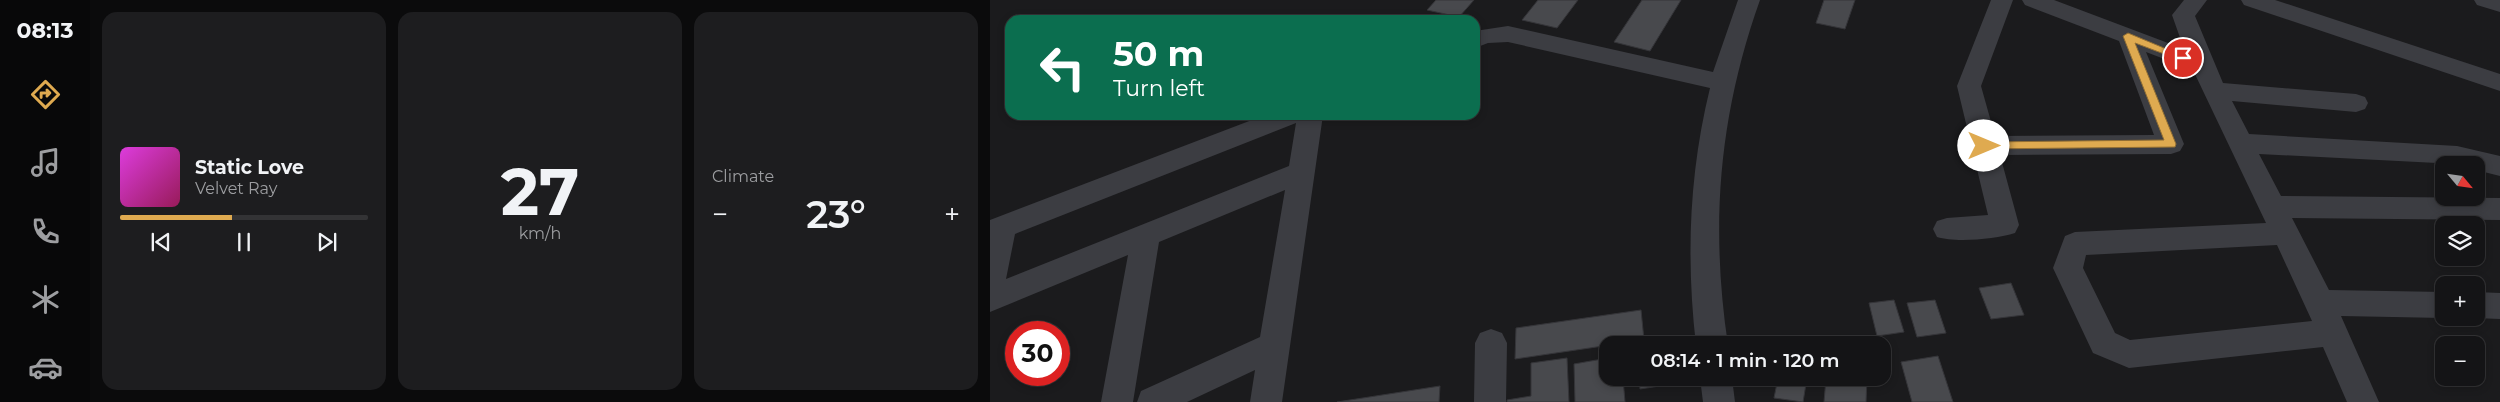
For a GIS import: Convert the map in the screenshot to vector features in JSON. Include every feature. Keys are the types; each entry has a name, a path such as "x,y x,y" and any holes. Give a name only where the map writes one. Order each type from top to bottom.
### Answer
{"street":[{"path":"1711,336 1704,274 1707,178 1723,83 1749,0"},
{"path":"1947,229 2005,225 1969,86 2002,0"},
{"path":"2033,0 2202,65"},
{"path":"2196,0 2183,15 2202,65 2320,303 2363,402"},
{"path":"2252,0 2500,83"},
{"path":"2485,0 2500,5"},
{"path":"1480,38 1508,34 1723,83"},
{"path":"1984,146 2171,144 2128,36"},
{"path":"2215,91 2356,103"},
{"path":"990,283 996,230 1279,120"},
{"path":"1266,402 1309,120"},
{"path":"2241,143 2457,156 2500,166"},
{"path":"990,299 1301,172"},
{"path":"2272,207 2500,209"},
{"path":"2285,233 2075,244 2068,268 2104,343 2128,354 2332,332"},
{"path":"1117,402 1146,235"},
{"path":"2320,303 2435,305"},
{"path":"2485,305 2500,306"},
{"path":"1490,402 1491,343"},
{"path":"1153,402 1275,345"},
{"path":"1717,386 1719,402"}],"building":[{"path":"1436,0 1474,0 1461,15 1450,15 1427,10"},
{"path":"1538,0 1578,0 1557,28 1522,20"},
{"path":"1642,0 1681,0 1650,51 1614,42"},
{"path":"1824,0 1855,0 1845,29 1816,23"},
{"path":"2011,283 2024,315 1991,319 1979,288"},
{"path":"1894,300 1904,332 1877,336 1869,303"},
{"path":"1935,300 1946,333 1917,337 1907,303"},
{"path":"1641,310 1644,336 1599,336 1599,347 1515,359 1516,328"},
{"path":"1938,356 1953,402 1912,402 1901,362"},
{"path":"1567,358 1569,402 1507,402 1507,400 1531,396 1531,363"},
{"path":"1599,360 1599,386 1624,386 1625,402 1575,402 1574,364"},
{"path":"1440,386 1439,402 1337,402"},
{"path":"1640,386 1660,386 1640,389"},
{"path":"1776,386 1806,386 1803,402 1774,398"},
{"path":"1825,386 1867,386 1866,402 1824,402"}],"route":[{"path":"1984,146 2171,144 2128,36 2183,58"}]}
